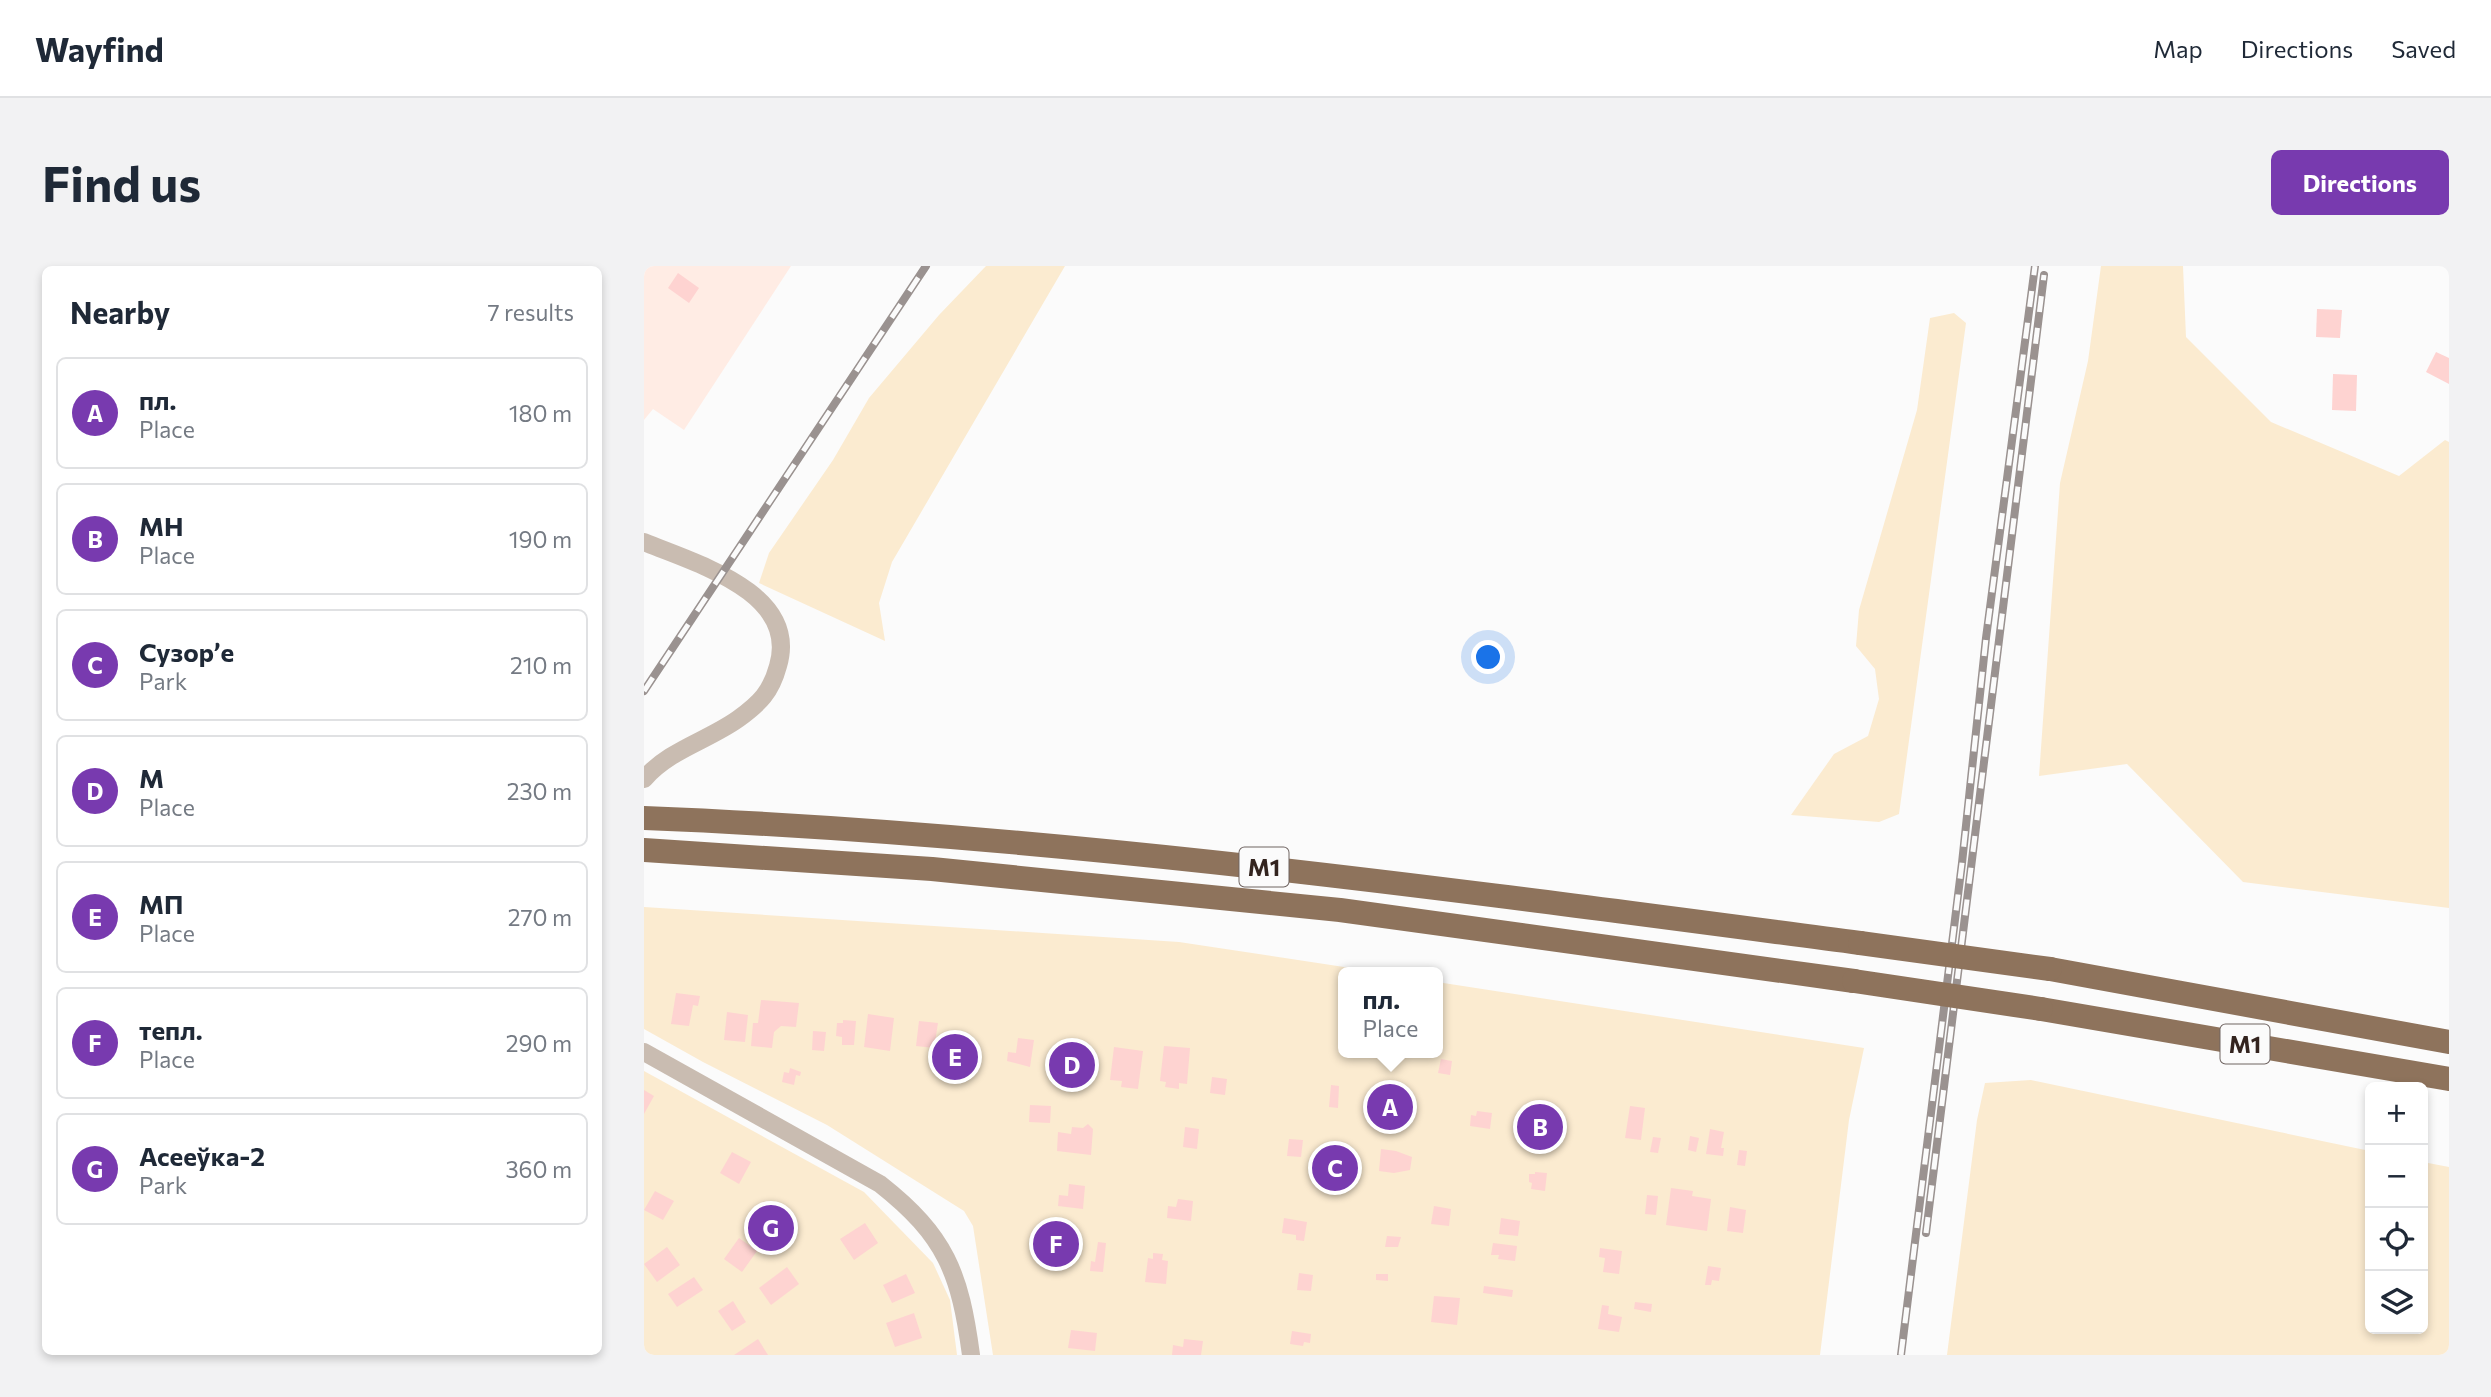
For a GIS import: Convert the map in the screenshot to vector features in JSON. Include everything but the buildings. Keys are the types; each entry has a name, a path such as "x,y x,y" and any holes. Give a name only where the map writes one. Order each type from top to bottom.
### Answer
{"highway":[{"name":"М1","path":"655,818 939,835 1337,874 2050,969 2449,1042"},
{"name":"М1","path":"652,850 932,869 1340,910 2041,1009 2449,1079"}],"street":[{"path":"644,542 720,574 760,598 778,627 782,654 774,679 762,700 735,721 654,767 644,779"},
{"path":"644,1052 880,1184 906,1205 930,1231 951,1265 964,1308 971,1355"}],"shaded area":[{"path":"644,266 791,266 684,430 653,409 644,420"},
{"path":"986,266 1065,266 892,562 879,603 885,641 759,583 769,553 833,460 869,398 939,315"},
{"path":"2101,266 2183,266 2186,337 2271,422 2399,476 2445,440 2449,442 2449,908 2243,882 2127,764 2039,776 2060,483 2088,361"},
{"path":"1954,313 1966,323 1899,814 1879,822 1791,815 1834,754 1868,736 1879,699 1875,669 1856,646 1859,610 1917,410 1930,318"},
{"path":"644,907 1179,942 1344,967 1338,967 1338,1058 1443,1058 1443,983 1864,1048 1849,1120 1820,1355 993,1355 973,1226 964,1211 827,1125 644,1029"},
{"path":"644,1071 864,1192 933,1263 950,1300 957,1355 644,1355"},
{"path":"2031,1080 2365,1150 2365,1334 2428,1334 2428,1163 2449,1167 2449,1355 1947,1355 1977,1120 1985,1083"}],"railway":[{"path":"644,691 926,266"},
{"path":"1901,1355 1962,863 1986,638 2035,266"},
{"path":"1926,1233 2044,275"}],"place":[{"name":"МП","path":"955,1057"},
{"name":"М","path":"1072,1065"},
{"name":"пл.","path":"1390,1107"},
{"name":"МН","path":"1540,1127"},
{"name":"Сузорʼе","path":"1335,1168"},
{"name":"Асееўка-2","path":"771,1228"},
{"name":"тепл.","path":"1056,1244"}]}
